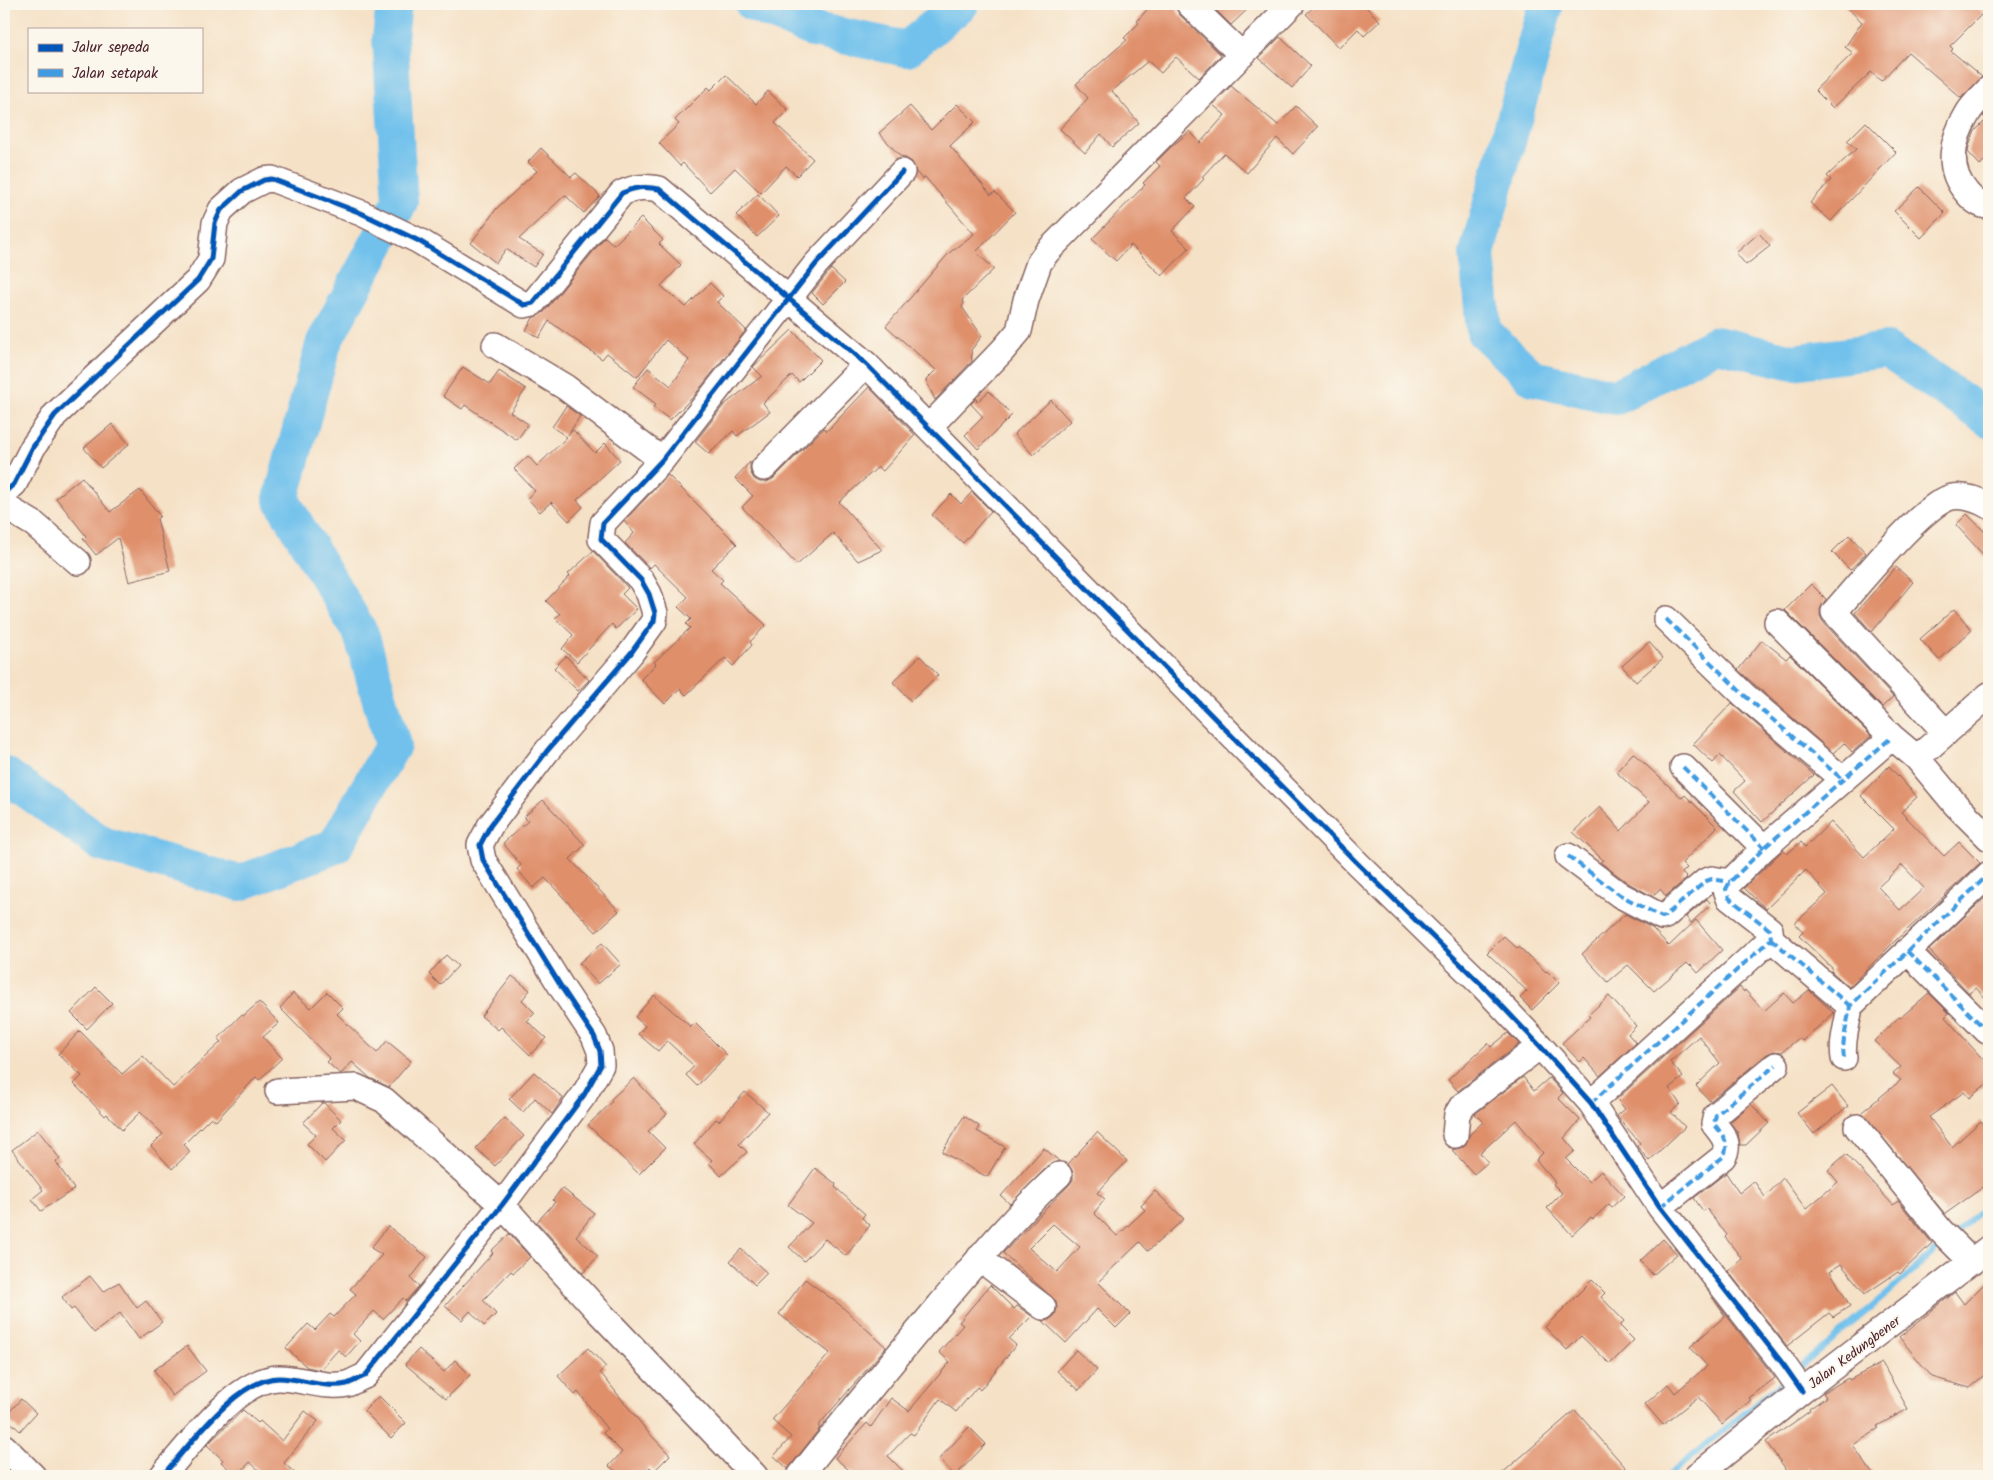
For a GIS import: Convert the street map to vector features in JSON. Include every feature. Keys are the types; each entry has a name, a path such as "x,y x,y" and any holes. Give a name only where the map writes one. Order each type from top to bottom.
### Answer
{"street":[{"path":"1189,4 1242,55"},
{"path":"929,427 1003,350 1019,330 1038,263 1047,252 1292,4"},
{"path":"1989,90 1968,111 1958,133 1953,150 1952,164 1959,184 1972,198 1984,206 1989,206"},
{"path":"162,1476 228,1402 244,1388 262,1380 279,1378 327,1385 347,1384 365,1376 502,1205 584,1094 601,1065 600,1051 594,1036 483,860 480,845 490,826 547,751 631,653 654,622 655,613 641,580 601,539 603,523 662,460 816,264 902,172"},
{"path":"4,493 14,484 33,447 55,415 198,280 211,259 216,223 221,210 242,191 264,180 272,179 362,213 419,241 524,305 533,303 622,193 636,187 647,186 659,189 866,364 1358,864 1483,986 1540,1046 1590,1103 1660,1207 1800,1388"},
{"path":"495,345 565,387 662,460"},
{"path":"764,468 866,364"},
{"path":"1946,732 1834,612 1917,519 1938,502 1953,497 1969,498 1977,499 1989,506"},
{"path":"4,506 34,524 78,562"},
{"path":"1666,619 1744,694 1842,779"},
{"path":"1777,622 1892,737 1917,758 1956,805 1989,838"},
{"path":"1917,758 1989,695"},
{"path":"1850,1006 1771,939 1770,930 1729,898 1726,889 1730,882 1764,848 1892,737"},
{"path":"1683,767 1764,848"},
{"path":"1568,856 1620,895 1662,917 1706,881 1712,879 1730,882"},
{"path":"1844,1058 1843,1046 1850,1006 1989,874"},
{"path":"1590,1103 1771,939"},
{"path":"1907,950 1987,1031"},
{"path":"1454,1134 1457,1114 1462,1106 1540,1046"},
{"path":"1660,1207 1723,1157 1727,1150 1727,1144 1714,1124 1716,1115 1776,1065"},
{"path":"278,1091 356,1087 384,1100 502,1205 607,1320 755,1476"},
{"path":"1857,1127 1964,1246"},
{"path":"800,1476 856,1405 979,1258 1032,1199 1059,1175"},
{"name":"Jalan Kedungbener","path":"1697,1476 1964,1246"},
{"path":"979,1258 1043,1307"},
{"path":"4,1447 33,1476"}],"building":[{"path":"1152,4 1175,4 1179,14 1221,55 1199,78 1176,57 1161,73 1148,61 1112,91 1139,123 1112,147 1101,134 1085,153 1060,129 1088,98 1076,84 1127,40 1124,38 1139,23 1137,21"},
{"path":"1253,4 1231,25 1211,5"},
{"path":"1317,4 1363,4 1380,21 1364,36 1358,29 1339,48 1306,14"},
{"path":"1843,4 1974,4 1983,13 1950,46 1953,49 1951,51 1982,77 1961,98 1908,52 1881,81 1871,72 1833,108 1815,90 1853,53 1845,47 1862,22"},
{"path":"1280,37 1311,66 1292,88 1259,58"},
{"path":"726,75 756,104 768,91 788,110 775,123 813,159 797,176 786,166 761,193 735,168 710,192 683,163 680,166 659,143 679,124 675,120 708,87 711,90"},
{"path":"1231,86 1278,125 1296,106 1318,127 1293,154 1277,138 1247,173 1224,153 1186,198 1195,207 1172,231 1189,248 1162,276 1131,245 1116,261 1092,239 1145,185 1143,183 1160,166 1156,162 1171,147 1190,131 1200,143 1225,115 1213,105"},
{"path":"957,104 975,122 950,146 991,195 995,192 1015,212 976,252 994,269 962,300 964,303 962,307 982,336 971,350 972,361 935,400 926,380 936,370 886,326 949,253 974,234 925,177 922,179 916,172 912,162 901,157 879,133 910,106 931,130"},
{"path":"1989,109 1989,156 1980,165 1968,152 1975,131 1987,119 1983,116"},
{"path":"1866,122 1896,152 1831,221 1810,203 1831,180 1827,176 1856,149 1847,141"},
{"path":"541,148 571,177 576,173 600,196 584,213 565,195 519,239 543,254 534,267 506,249 496,263 471,243 497,208 537,171 528,162"},
{"path":"1919,187 1945,213 1921,238 1894,211"},
{"path":"758,194 779,216 757,237 736,215"},
{"path":"641,218 663,240 659,244 681,265 661,286 686,307 710,283 723,296 717,302 746,330 694,396 670,420 653,407 656,404 633,387 648,368 671,386 689,360 666,340 637,377 607,353 602,359 549,321 539,338 526,330 533,318 544,312 605,237 614,245"},
{"path":"1759,233 1770,246 1746,265 1736,253"},
{"path":"831,269 845,282 823,304 812,293"},
{"path":"792,330 821,360 799,382 792,375 763,403 770,412 737,436 733,431 709,454 695,442 724,405 762,376 753,367"},
{"path":"463,367 490,384 499,371 526,389 510,412 528,424 517,440 465,405 462,409 443,396"},
{"path":"869,387 915,435 883,471 878,467 839,502 882,550 858,561 833,533 797,565 742,507 753,496 735,478 750,462 750,471 754,479 760,482 767,482 774,478 824,428 827,431"},
{"path":"989,391 1012,415 978,449 965,435 983,417 971,404 976,398 977,402"},
{"path":"1051,400 1070,421 1033,455 1014,434"},
{"path":"566,406 580,416 568,435 573,430 595,453 605,443 620,460 577,500 583,507 569,521 551,502 540,512 527,498 535,491 514,469 528,456 537,466 567,437 552,427"},
{"path":"112,424 129,444 101,468 84,448"},
{"path":"668,475 737,544 711,569 723,580 720,583 766,625 750,642 752,645 733,666 725,658 686,695 680,689 665,704 641,679 656,664 654,662 690,628 686,624 691,619 678,607 688,597 654,564 650,568 625,543 634,533 624,521"},
{"path":"82,477 110,512 140,490 160,516 157,519 170,571 129,582 118,538 96,555 83,539 86,536 56,498"},
{"path":"972,492 991,511 963,543 932,515 951,494 961,504"},
{"path":"1967,514 1989,536 1989,561 1956,525"},
{"path":"1849,535 1866,553 1850,570 1832,552"},
{"path":"593,551 628,588 622,594 637,609 616,629 612,624 577,662 562,649 573,635 555,618 560,614 546,601 570,576 568,574"},
{"path":"1896,567 1913,582 1872,632 1855,613"},
{"path":"1811,584 1826,599 1820,609 1820,616 1823,622 1893,697 1882,707 1785,610"},
{"path":"1954,609 1972,630 1939,660 1920,639"},
{"path":"1762,640 1786,659 1790,655 1871,736 1852,752 1844,743 1833,753 1738,670"},
{"path":"1649,642 1663,658 1636,682 1622,666"},
{"path":"566,656 589,680 578,691 554,668"},
{"path":"920,656 938,675 911,701 893,682"},
{"path":"1732,703 1814,775 1762,822 1734,791 1745,781 1720,755 1713,763 1693,744"},
{"path":"1633,753 1682,798 1685,795 1717,827 1682,863 1687,868 1682,873 1687,878 1666,896 1660,889 1652,896 1628,883 1600,862 1603,860 1573,832 1600,807 1621,831 1649,802 1616,772"},
{"path":"1889,766 1917,797 1901,812 1944,856 1959,842 1980,863 1896,940 1849,987 1831,971 1833,969 1799,936 1803,932 1795,923 1827,894 1806,870 1766,909 1744,888 1783,850 1787,854 1801,842 1805,847 1831,822 1864,857 1894,829 1861,796","holes":["1902,865 1924,888 1900,910 1878,887"]},
{"path":"543,800 585,845 570,859 619,911 596,932 545,878 533,888 517,869 521,865 503,843 528,821 524,817"},
{"path":"1989,894 1989,1002 1976,988 1969,993 1929,950"},
{"path":"1707,899 1711,904 1691,923 1686,917"},
{"path":"1625,914 1652,928 1669,946 1696,920 1722,950 1698,973 1687,963 1654,991 1628,965 1608,982 1582,954"},
{"path":"1504,936 1559,983 1532,1010 1520,998 1527,991 1487,953"},
{"path":"602,943 621,964 598,984 579,963"},
{"path":"446,955 458,966 440,985 429,974"},
{"path":"512,976 530,990 522,1000 535,1013 527,1021 546,1038 530,1055 501,1027 498,1030 481,1016"},
{"path":"96,987 112,1003 87,1029 71,1013"},
{"path":"1740,987 1764,1011 1784,993 1793,1003 1809,990 1834,1013 1802,1041 1799,1038 1782,1052 1774,1051 1767,1054 1710,1101 1696,1086 1720,1063 1699,1036 1670,1062 1683,1077 1669,1088 1680,1104 1671,1112 1685,1127 1649,1161 1637,1146 1640,1143 1617,1116 1625,1109 1617,1099"},
{"path":"327,992 343,1008 337,1014 377,1053 387,1041 411,1061 389,1087 370,1078 352,1062 342,1073 339,1073 327,1062 330,1059 280,1008 293,993 311,1008"},
{"path":"1929,993 1949,1013 1945,1017 1989,1066 1989,1082 1969,1098 1964,1092 1929,1117 1952,1147 1981,1121 1989,1129 1989,1183 1945,1214 1862,1112 1901,1080 1893,1074 1901,1067 1874,1041 1899,1017"},
{"path":"654,995 691,1027 695,1023 727,1055 697,1086 686,1075 694,1066 667,1041 658,1051 638,1034 645,1026 635,1017"},
{"path":"1609,996 1636,1026 1628,1034 1636,1043 1600,1076 1584,1058 1580,1062 1562,1043"},
{"path":"259,1002 279,1023 263,1037 282,1058 259,1080 256,1077 216,1121 211,1117 184,1144 190,1152 172,1169 151,1146 163,1134 140,1112 122,1130 107,1114 105,1116 74,1084 82,1076 58,1054 80,1031 122,1074 143,1056 173,1087 221,1042 218,1039 241,1015 243,1016"},
{"path":"1508,1033 1519,1044 1458,1091 1448,1080 1488,1043 1491,1047"},
{"path":"534,1072 563,1098 552,1114 535,1098 523,1112 509,1099"},
{"path":"1523,1077 1534,1091 1549,1078 1563,1093 1558,1098 1580,1120 1564,1138 1575,1151 1566,1159 1589,1182 1601,1171 1624,1196 1612,1207 1609,1204 1593,1219 1591,1217 1572,1235 1547,1208 1562,1193 1536,1160 1543,1153 1516,1120 1480,1153 1488,1162 1474,1174 1452,1150 1461,1148 1466,1144 1470,1134 1483,1122 1475,1114"},
{"path":"634,1078 667,1114 648,1131 665,1148 639,1174 588,1125 612,1102 610,1100"},
{"path":"1832,1086 1848,1106 1814,1134 1797,1113"},
{"path":"745,1092 768,1112 739,1144 747,1152 721,1176 709,1163 712,1160 694,1144 716,1119 719,1121"},
{"path":"322,1103 341,1120 333,1128 346,1140 325,1162 307,1144 316,1135 303,1123"},
{"path":"1751,1104 1769,1123 1746,1145 1740,1145 1738,1133 1730,1122"},
{"path":"964,1116 979,1126 977,1131 1005,1147 987,1177 942,1152"},
{"path":"505,1118 524,1136 495,1166 476,1148"},
{"path":"38,1130 60,1159 56,1162 74,1189 41,1211 32,1199 43,1190 12,1150"},
{"path":"1097,1132 1127,1161 1097,1193 1105,1199 1094,1213 1117,1236 1145,1210 1141,1206 1155,1191 1184,1219 1148,1251 1140,1242 1098,1282 1130,1314 1116,1328 1097,1309 1066,1343 1043,1321 1049,1320 1055,1315 1056,1301 1003,1253 1073,1180 1073,1172 1068,1164","holes":["1053,1224 1080,1247 1057,1272 1029,1248"]},
{"path":"1044,1148 1059,1161 1049,1165 1010,1204 1001,1196"},
{"path":"1846,1154 1893,1205 1898,1201 1932,1243 1900,1274 1898,1272 1865,1294 1841,1264 1830,1271 1850,1306 1833,1317 1829,1313 1787,1346 1728,1271 1742,1259 1707,1209 1703,1211 1694,1198 1726,1173 1739,1193 1754,1181 1765,1197 1783,1178 1806,1209 1838,1182 1828,1170"},
{"path":"815,1168 836,1184 835,1187 865,1214 862,1218 870,1225 846,1256 825,1239 804,1261 789,1247 812,1223 788,1205"},
{"path":"562,1188 594,1213 576,1236 598,1256 583,1273 537,1222 555,1202 553,1200"},
{"path":"388,1226 427,1257 411,1278 419,1286 406,1301 403,1298 383,1319 374,1311 353,1334 360,1341 346,1357 338,1350 320,1370 307,1367 286,1348 308,1324 315,1330 330,1314 334,1317 356,1294 350,1289 382,1255 371,1248"},
{"path":"509,1234 530,1257 513,1273 511,1271 483,1300 496,1314 484,1326 470,1311 462,1320 445,1306 493,1253 491,1251"},
{"path":"1663,1239 1677,1254 1653,1275 1640,1261"},
{"path":"741,1249 767,1273 755,1285 730,1261"},
{"path":"90,1276 103,1292 119,1282 137,1308 146,1301 162,1322 139,1339 120,1313 94,1333 74,1308 71,1310 62,1297"},
{"path":"805,1279 840,1305 886,1347 818,1426 820,1428 788,1469 774,1456 791,1437 772,1420 830,1353 779,1314"},
{"path":"1989,1279 1989,1372 1970,1388 1932,1377 1899,1337 1955,1292 1964,1304"},
{"path":"1592,1280 1605,1293 1601,1297 1624,1321 1620,1326 1634,1340 1610,1364 1581,1336 1567,1350 1545,1327"},
{"path":"990,1285 1014,1309 1017,1306 1032,1316 1009,1339 1016,1345 980,1390 977,1387 956,1412 940,1399 914,1435 910,1433 888,1456 908,1476 856,1476 835,1458 867,1423 871,1427 891,1398 909,1411 950,1362 939,1352 963,1325 959,1322"},
{"path":"1712,1297 1775,1378 1749,1398 1751,1400 1722,1424 1698,1397 1663,1425 1645,1404 1668,1384 1675,1393 1707,1366 1690,1347 1725,1316"},
{"path":"187,1346 206,1371 172,1396 154,1370"},
{"path":"588,1348 606,1367 600,1372 647,1431 670,1455 654,1471 650,1467 642,1476 622,1476 609,1466 622,1452 603,1433 607,1429 578,1392 575,1395 558,1376"},
{"path":"419,1349 444,1372 455,1360 470,1375 446,1399 405,1364"},
{"path":"1076,1350 1097,1370 1079,1390 1057,1371"},
{"path":"1882,1363 1908,1409 1877,1426 1879,1429 1853,1445 1874,1476 1815,1476 1809,1468 1797,1476 1791,1476 1766,1442 1810,1411 1809,1409 1826,1397 1823,1393 1848,1378 1849,1380"},
{"path":"379,1396 406,1423 391,1438 364,1411"},
{"path":"21,1399 36,1413 20,1431 5,1417"},
{"path":"243,1410 258,1423 260,1421 282,1441 305,1411 318,1421 284,1463 298,1476 265,1476 250,1462 237,1476 221,1462 223,1460 207,1445"},
{"path":"1575,1410 1633,1476 1499,1476"},
{"path":"969,1427 986,1444 955,1476 939,1459"}],"waterway":[{"path":"4,774 102,844 240,883 335,846 393,745 361,634 281,499 324,342 400,202 390,38 394,4"},
{"path":"753,4 814,30 907,49 961,4"},
{"path":"1546,4 1477,253 1484,332 1533,378 1616,397 1716,344 1793,362 1887,350 1989,419"},
{"path":"1953,1235 1989,1203"},
{"path":"1794,1372 1886,1295 1945,1242"},
{"path":"1668,1476 1786,1379"}],"marked path":[{"path":"1666,619 1744,695 1842,779"},
{"path":"1591,1103 1771,939 1770,930 1729,898 1726,889 1730,882 1764,848 1892,737"},
{"path":"1683,767 1764,848"},
{"path":"1568,856 1620,895 1662,917 1706,881 1712,879 1730,882"},
{"path":"1844,1058 1844,1039 1850,1006 1989,874"},
{"path":"1771,939 1850,1006"},
{"path":"1907,951 1987,1031"},
{"path":"1660,1207 1723,1157 1726,1144 1723,1136 1714,1124 1716,1115 1776,1065"}],"cycle path":[{"path":"162,1476 215,1416 247,1389 263,1381 279,1378 339,1385 347,1384 365,1376 502,1205 584,1095 601,1065 600,1051 594,1036 483,860 480,845 490,826 547,751 631,653 654,621 655,613 649,594 641,580 601,539 603,523 662,460 816,264 902,172"},
{"path":"4,493 14,484 33,447 55,415 198,280 211,259 215,223 221,210 242,191 264,180 272,179 361,213 419,241 524,305 533,303 622,193 640,188 659,189 866,364 1358,864 1483,986 1591,1103 1660,1207 1802,1391"}]}
